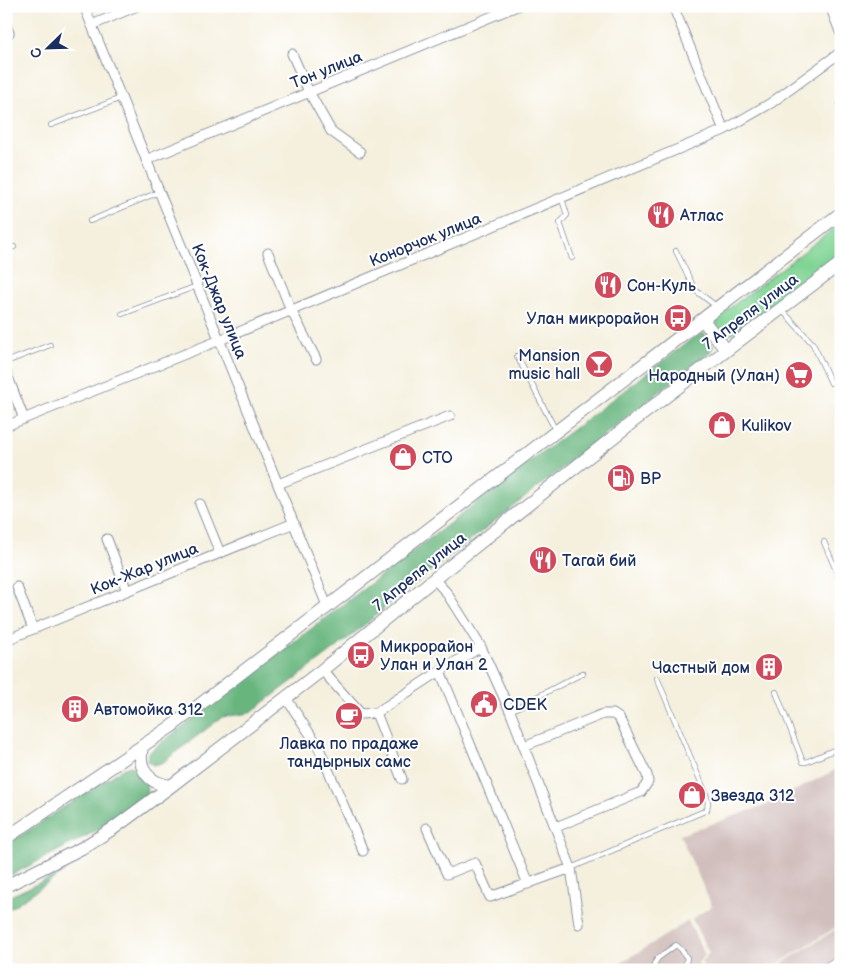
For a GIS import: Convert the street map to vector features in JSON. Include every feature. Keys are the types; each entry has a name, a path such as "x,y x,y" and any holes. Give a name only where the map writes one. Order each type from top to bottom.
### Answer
{"main road":[{"name":"7 Апреля улица","path":"6,838 142,747 328,608 841,213"},
{"name":"7 Апреля улица","path":"6,886 82,848 114,828 171,786 322,670 434,579 841,262"},
{"path":"703,320 726,350"},
{"path":"142,747 140,756 146,774 159,785 171,786"}],"street":[{"name":"Кок-Джар улица","path":"84,6 328,608"},
{"path":"92,26 137,6"},
{"name":"Тон улица","path":"146,160 309,92 497,10 517,6"},
{"path":"673,6 724,130"},
{"path":"830,6 841,34"},
{"name":"Конорчок улица","path":"6,426 219,340 724,130 771,103 841,52"},
{"path":"292,54 309,92 331,131 360,152"},
{"path":"268,253 291,310 316,359"},
{"path":"6,372 24,418"},
{"path":"278,484 450,416"},
{"path":"200,504 220,553"},
{"name":"Кок-Жар улица","path":"6,640 294,523"},
{"path":"107,539 127,591"},
{"path":"434,579 446,592 481,647 510,711 571,868 579,924"},
{"path":"17,587 33,629"},
{"path":"322,670 361,714 376,714 440,671 481,647"},
{"path":"440,671 528,884"},
{"path":"286,698 318,746 363,851"},
{"path":"376,714 402,779"},
{"path":"524,746 603,714 613,714 619,718 647,775 648,782 641,792 556,827"},
{"path":"427,828 446,874 475,863 490,897 571,868"}],"lane":[{"path":"51,125 121,98"},
{"path":"841,103 839,105 841,110"},
{"path":"90,221 159,192"},
{"path":"562,198 567,215 560,223 572,258"},
{"path":"6,250 14,247"},
{"path":"676,251 695,290 719,308"},
{"path":"122,314 197,286"},
{"path":"780,308 813,344 831,383"},
{"path":"6,362 50,344"},
{"path":"517,356 557,432"},
{"path":"824,542 841,582"},
{"path":"510,711 583,673"},
{"path":"571,868 707,810 708,802 703,788 658,678"},
{"path":"776,692 803,762 841,747"},
{"path":"655,970 654,964 658,958 676,945 687,958 684,970"},
{"path":"819,970 841,956"},
{"path":"6,965 12,970"}],"shaded area":[{"path":"841,767 841,924 768,970 705,970 701,962 709,953 692,919 712,906 680,835 766,805"},
{"path":"688,921 705,955 698,963 702,970 610,970"},
{"path":"841,926 841,970 771,970"}],"green space":[{"path":"841,223 841,253 735,332 727,336 721,335 717,328 717,320 722,314"},
{"path":"704,333 714,346 709,353 397,598 335,649 250,713 222,717 162,763 153,765 147,761 148,753 693,338"},
{"path":"131,766 140,770 146,783 147,793 143,800 92,833 6,878 6,845 124,768"},
{"path":"65,871 6,911 6,898"}],"place":[{"name":"Атлас","path":"661,215"},
{"name":"Сон-Куль","path":"608,285"},
{"name":"Улан микрорайон","path":"678,318"},
{"name":"Mansion music hall","path":"599,364"},
{"name":"Народный (Улан)","path":"799,375"},
{"name":"Kulikov","path":"722,425"},
{"name":"СТО","path":"403,457"},
{"name":"BP","path":"621,478"},
{"name":"Тагай бий","path":"543,560"},
{"name":"Микрорайон Улан и Улан 2","path":"361,655"},
{"name":"Частный дом","path":"769,667"},
{"name":"CDEK","path":"484,704"},
{"name":"Автомойка 312","path":"75,709"},
{"name":"Лавка по прадаже тандырных самс","path":"349,716"},
{"name":"Звезда 312","path":"692,795"}]}
